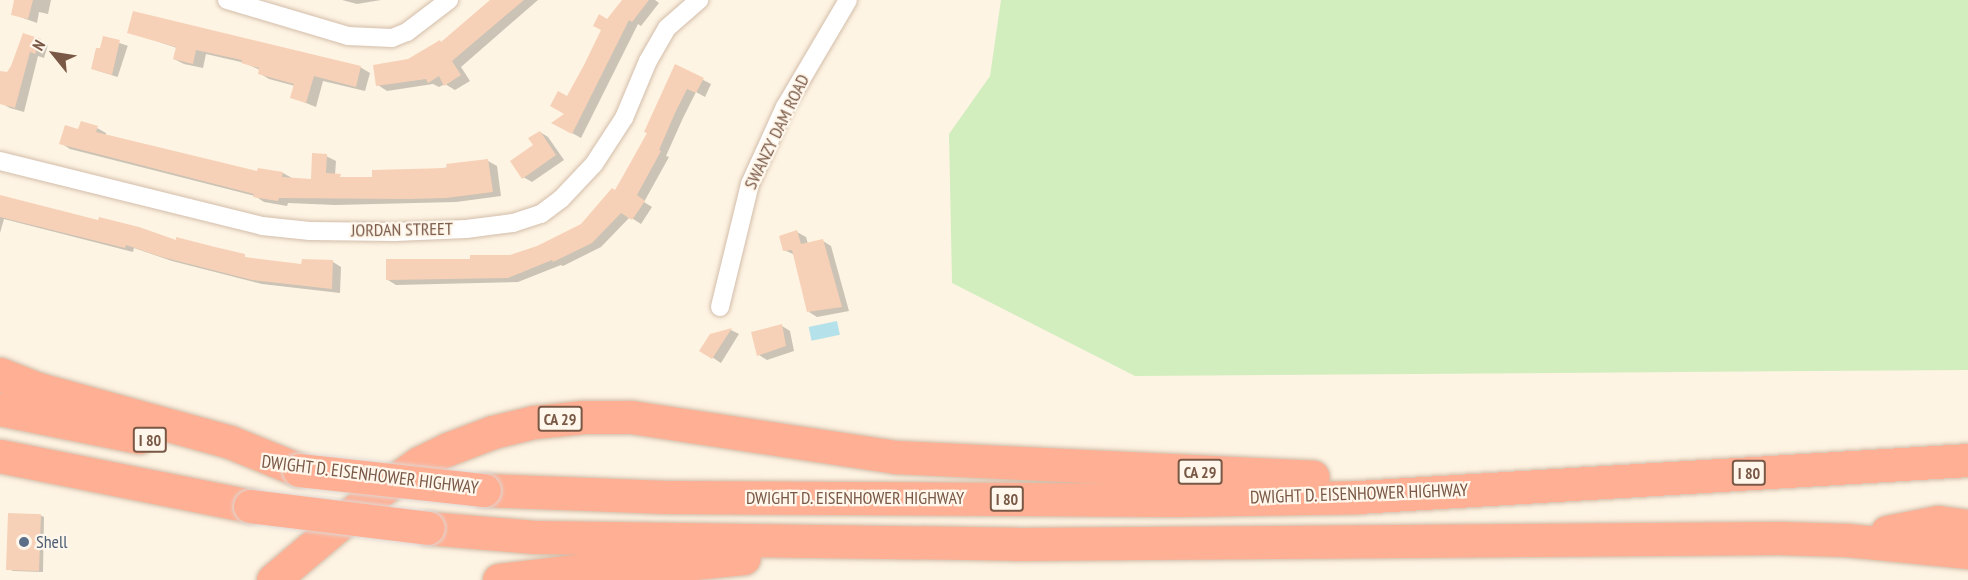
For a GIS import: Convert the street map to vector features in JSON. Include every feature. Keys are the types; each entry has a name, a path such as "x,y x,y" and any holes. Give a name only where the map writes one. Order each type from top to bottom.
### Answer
{"highway":[{"path":"0,374 38,389 230,442 299,470"},
{"name":"DWIGHT D. EISENHOWER HIGHWAY","path":"0,409 299,470 484,490 666,497 1177,500 1358,497 1968,460"},
{"name":"CA 29","path":"273,580 370,498 419,463 493,432 534,422 584,417 631,417 896,457 1531,487"},
{"path":"0,456 84,474 196,493 250,506 428,528 535,537 1016,544 1710,538 1847,540 1968,552"},
{"path":"0,474 91,494 196,493"},
{"path":"1847,540 1938,522 1968,525"},
{"path":"499,580 898,542"}],"street":[{"path":"227,0 348,36 392,38 407,32 449,0"},
{"name":"JORDAN STREET","path":"0,161 262,226 310,231 395,232 466,229 513,223 541,214 561,199 594,164 624,118 648,61 667,28 699,0"},
{"name":"SWANZY DAM ROAD","path":"720,307 750,184 785,107 848,0"}],"green space":[{"path":"1001,0 1968,0 1968,370 1135,376 952,283 949,134 990,76"}],"water":[{"path":"837,321 840,335 812,341 809,327"}],"building":[{"path":"14,0 33,0 28,19 11,15"},
{"path":"490,0 524,0 452,61 461,75 444,86 439,76 428,83 426,79 376,86 373,65 408,59 440,40 441,42"},
{"path":"622,0 649,0 632,22 629,20 572,134 551,123 564,114 550,106 558,91 567,96 584,65 601,30 593,26 599,14 607,19"},
{"path":"133,11 361,66 356,87 314,76 306,103 290,98 294,84 258,74 259,68 241,63 242,60 196,50 193,64 173,59 176,47 127,33"},
{"path":"23,33 41,39 35,54 30,52 15,108 0,104 0,71 7,72 11,66"},
{"path":"103,36 120,40 112,75 91,69 96,48 100,48"},
{"path":"675,64 704,78 696,93 687,89 659,150 661,151 637,195 645,201 632,220 621,213 592,243 553,262 552,260 508,278 386,280 386,259 470,259 470,255 510,255 537,246 581,224 612,188 615,190 647,133 644,132"},
{"path":"81,121 98,126 96,132 257,171 258,168 283,172 282,177 311,179 312,153 327,154 326,173 341,174 340,177 372,177 372,170 447,168 446,164 488,159 493,192 446,198 409,199 279,198 278,201 253,197 254,194 59,144 65,125 78,129"},
{"path":"540,131 556,155 522,179 510,161 533,145 528,138"},
{"path":"0,195 98,220 99,217 139,227 176,240 176,237 245,254 245,257 301,264 302,259 333,260 332,289 252,280 162,257 126,245 125,248 0,217"},
{"path":"797,230 801,244 823,239 842,307 807,312 792,250 783,251 779,236"},
{"path":"782,324 786,346 757,356 751,332"},
{"path":"732,328 712,359 699,351 710,334"},
{"name":"Shell","path":"8,513 41,514 39,571 6,570"}],"place":[{"name":"Shell","path":"24,542"}]}
